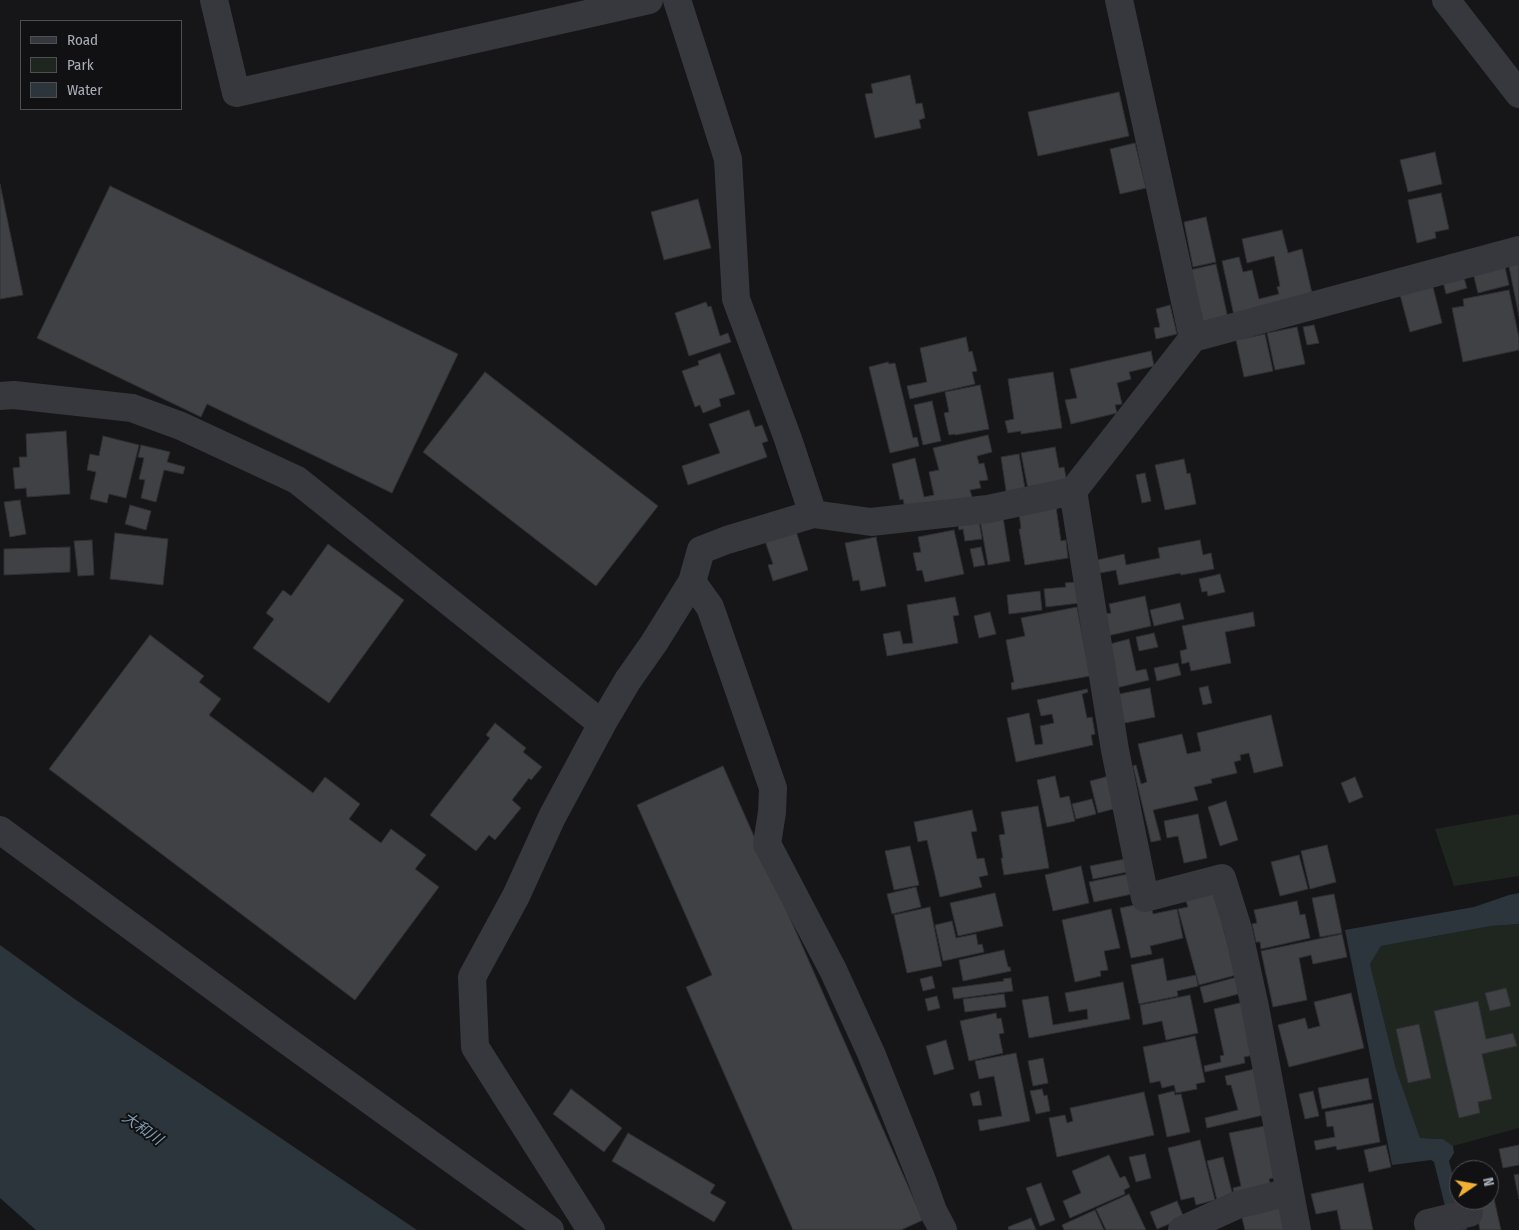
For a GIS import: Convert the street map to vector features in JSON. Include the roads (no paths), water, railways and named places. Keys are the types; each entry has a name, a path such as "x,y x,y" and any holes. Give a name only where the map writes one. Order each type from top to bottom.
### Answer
{"street":[{"path":"214,0 236,93 648,0"},
{"path":"677,0 728,159 736,299 788,439 813,514"},
{"path":"1118,0 1193,338"},
{"path":"1446,0 1519,94"},
{"path":"591,1230 475,1047 472,977 516,896 552,817 602,724 628,680 654,643 692,582 701,550 727,540 813,514 871,522 988,509 1073,491 1193,338 1519,250"},
{"path":"0,396 14,395 132,408 181,426 297,480 602,724"},
{"path":"1073,491 1115,750 1145,898 1222,878 1238,929 1255,1006 1297,1230"},
{"path":"692,582 710,607 773,788 772,812 767,844 833,970 871,1053 933,1211 943,1230"},
{"path":"0,830 279,1035 550,1230"},
{"path":"1182,1230 1237,1205 1289,1192"},
{"path":"1429,1226 1469,1213"}],"water":[{"path":"1519,893 1519,924 1491,926 1381,946 1370,964 1396,1069 1420,1138 1443,1139 1453,1146 1454,1153 1449,1160 1449,1210 1462,1210 1467,1230 1451,1230 1434,1162 1431,1160 1392,1165 1345,930 1474,907"},
{"name":"大和川","path":"0,945 76,1000 417,1230 36,1230 0,1198"}]}
